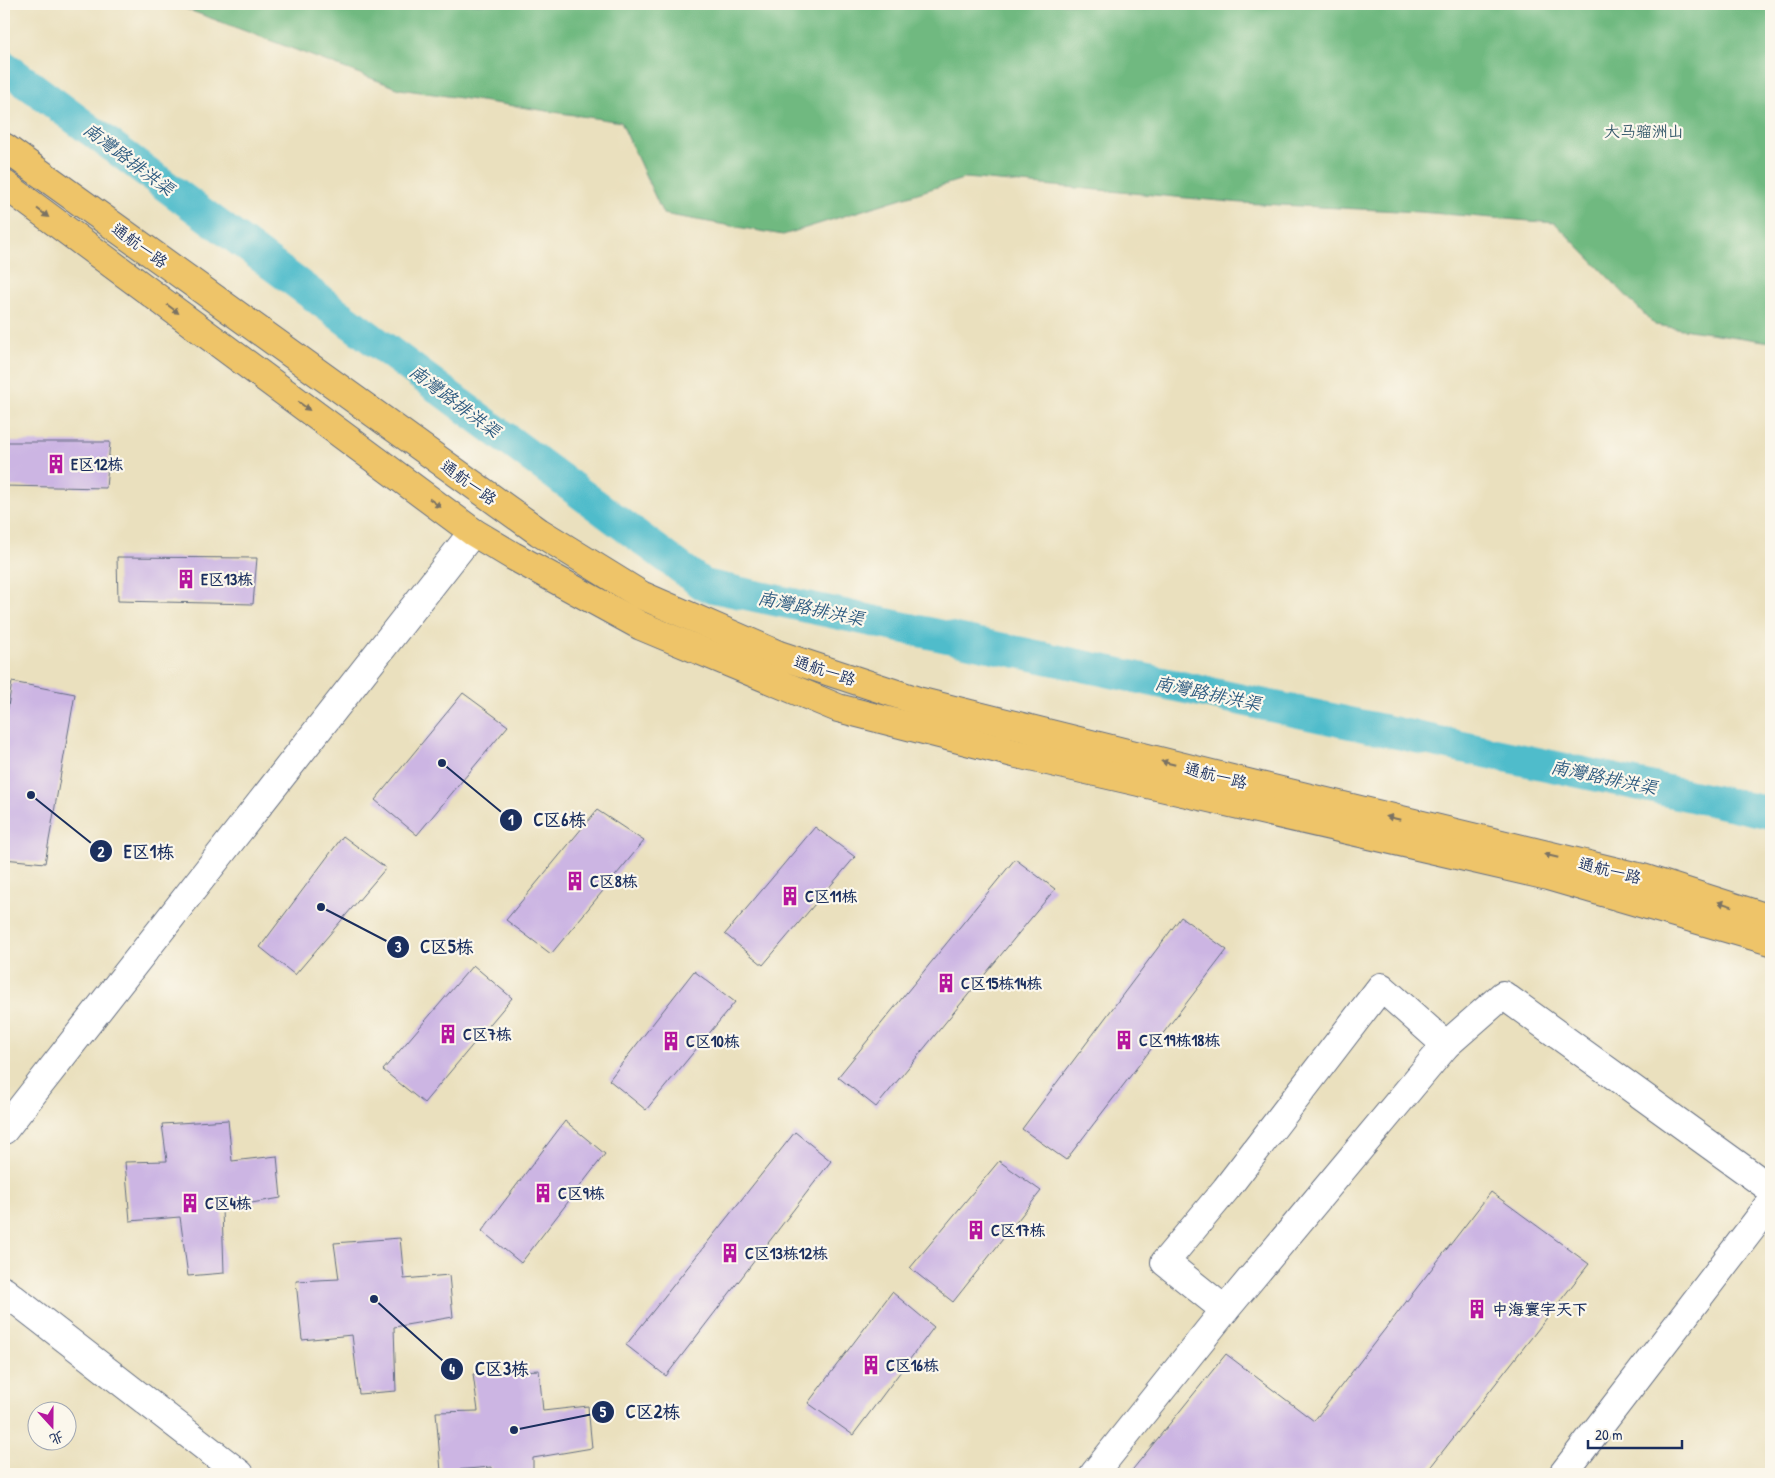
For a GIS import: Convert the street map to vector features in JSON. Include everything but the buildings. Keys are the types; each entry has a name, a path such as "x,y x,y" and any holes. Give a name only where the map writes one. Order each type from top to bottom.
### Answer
{"main road":[{"name":"通航一路","path":"4,147 539,532 641,595 779,655 918,701 1644,878 1771,919"},
{"path":"4,184 473,532 641,626 838,708 1018,754 1548,876 1771,941"}],"street":[{"path":"4,1130 473,532"},
{"path":"1224,1310 1165,1262 1226,1189 1381,987 1446,1045"},
{"path":"1094,1474 1224,1310 1446,1045 1503,995 1771,1188"},
{"path":"1563,1474 1771,1203"},
{"path":"4,1291 240,1474"}],"green space":[{"name":"大马骝洲山","path":"173,4 1771,4 1771,342 1655,325 1555,223 1419,212 1242,203 966,178 783,235 663,214 621,122 400,89"}],"waterway":[{"name":"南灣路排洪渠","path":"4,66 704,585 1771,813"}],"place":[{"name":"E区12栋","path":"56,464"},
{"name":"E区13栋","path":"186,579"},
{"name":"C区6栋","path":"442,763"},
{"name":"E区1栋","path":"31,795"},
{"name":"C区8栋","path":"575,881"},
{"name":"C区11栋","path":"790,896"},
{"name":"C区5栋","path":"321,907"},
{"name":"C区15栋14栋","path":"946,983"},
{"name":"C区7栋","path":"448,1034"},
{"name":"C区19栋18栋","path":"1124,1040"},
{"name":"C区10栋","path":"671,1041"},
{"name":"C区9栋","path":"543,1193"},
{"name":"C区4栋","path":"190,1203"},
{"name":"C区17栋","path":"976,1230"},
{"name":"C区13栋12栋","path":"730,1253"},
{"name":"C区3栋","path":"374,1299"},
{"name":"中海寰宇天下","path":"1477,1309"},
{"name":"C区16栋","path":"871,1365"},
{"name":"C区2栋","path":"514,1430"}]}
